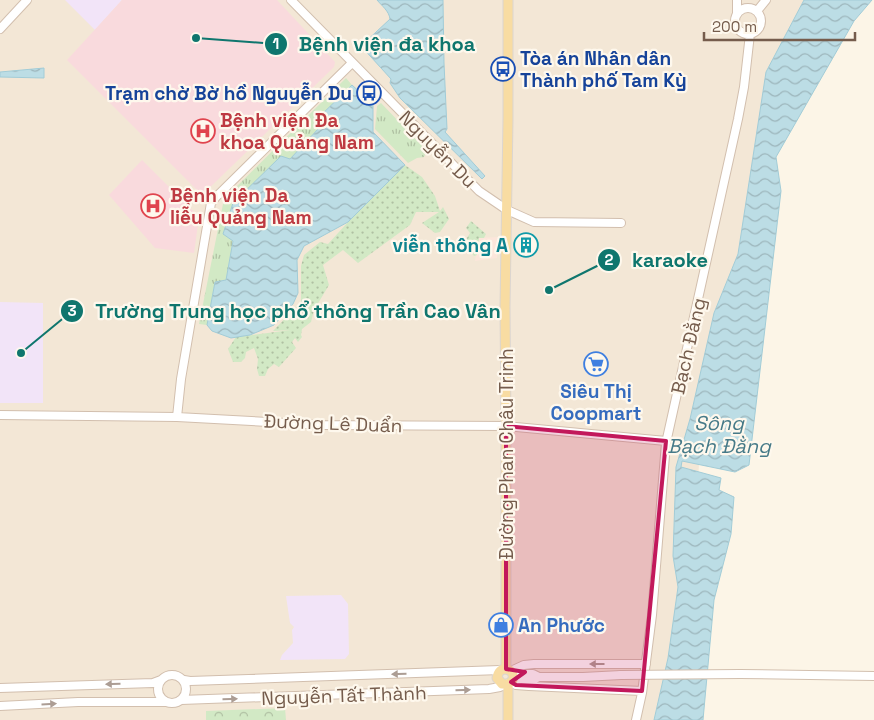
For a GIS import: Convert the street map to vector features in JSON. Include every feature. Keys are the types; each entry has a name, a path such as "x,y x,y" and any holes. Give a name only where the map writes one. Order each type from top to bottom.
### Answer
{"main road":[{"name":"Đường Phan Châu Trinh","path":"508,0 505,298 508,720"}],"street":[{"path":"0,30 27,0"},
{"name":"Nguyễn Du","path":"291,0 479,191 507,210 534,222 621,224"},
{"path":"737,0 736,26 741,32 750,34 758,30 761,23 760,14 757,11 749,8 740,10 737,13"},
{"path":"757,11 766,0"},
{"name":"Bạch Đằng","path":"636,720 642,691 652,615 666,442 738,119 750,34"},
{"path":"177,417 181,379 211,203 352,62"},
{"name":"Đường Lê Duẩn","path":"0,415 177,417 322,425 506,426 666,442"},
{"path":"508,677 524,665 534,664 646,664"},
{"path":"0,688 153,682 173,674 180,676 184,680 187,690 182,700 174,703 78,702 0,706"},
{"path":"508,677 533,680 539,677 621,675 874,676"},
{"path":"508,677 516,685 642,691"},
{"name":"Nguyễn Tất Thành","path":"184,680 508,677"},
{"name":"Nguyễn Tất Thành","path":"182,700 484,689 500,687 508,677"},
{"path":"161,680 158,687 159,693 166,702"}],"highlighted area":[{"path":"506,426 666,441 642,691 516,685 511,682 525,672 506,669"}],"shaded area":[{"path":"0,0 825,0 775,75 701,434 691,585 670,720 0,720"},
{"path":"65,0 122,0 95,30"},
{"name":"Bệnh viện Đa khoa Quảng Nam","path":"122,0 277,0 335,62 334,67 202,195 67,60"},
{"name":"Bệnh viện Da liễu Quảng Nam","path":"142,160 199,217 194,253 155,248 109,195"},
{"path":"498,237 497,258 475,261 479,238"},
{"path":"0,302 43,303 43,403 0,403"},
{"path":"341,595 348,604 349,654 345,659 280,660 293,643 292,630 294,627 290,623 286,596"}],"green space":[{"path":"346,78 352,85 316,120 319,128 290,159 233,240 226,280 215,282 207,325 199,324 224,199"},
{"path":"381,103 427,151 424,157 417,158 408,163 375,129 377,106"},
{"path":"405,165 422,177 435,196 440,211 443,207 449,219 440,232 435,233 422,223 439,212 416,212 410,225 358,263 343,250 323,265 329,285 314,310 311,322 302,329 302,337 298,342 295,338 292,342 296,348 279,367 274,364 268,369 265,376 259,376 257,369 258,359 254,348 246,352 245,358 241,362 233,362 228,349 236,337 291,330 273,331 301,302 301,266 304,255 320,242 328,244 359,210"},
{"path":"471,221 486,234 484,238 479,238 477,255 474,256 464,243 470,233 466,228"},
{"path":"285,708 286,720 206,720 206,711"}],"water":[{"path":"377,0 443,0 447,129 445,132 485,176 482,179 400,98 390,83 391,79 361,46 390,19 387,11"},
{"name":"Sông Bạch Đằng","path":"804,0 872,0 854,21 776,157 781,191 749,465 735,472 682,461 681,467 721,478 719,490 734,497 731,534 714,600 703,720 654,720 668,658 678,587 673,556 676,467 690,419 714,313 738,254 766,72"},
{"path":"44,68 44,78 0,77 0,72"},
{"path":"352,85 373,104 373,132 405,165 348,222 304,246 297,260 298,293 293,304 274,325 250,335 231,338 212,331 207,325 215,282 226,280 233,241 223,234 233,203 281,156 290,159 319,128 316,120"}],"place":[{"name":"Bệnh viện đa khoa","path":"196,38"},
{"name":"Tòa án Nhân dân Thành phố Tam Kỳ","path":"503,69"},
{"name":"Trạm chờ Bờ hồ Nguyễn Du","path":"369,93"},
{"name":"Bệnh viện Đa khoa Quảng Nam","path":"203,131"},
{"name":"Bệnh viện Da liễu Quảng Nam","path":"153,206"},
{"name":"viễn thông A","path":"526,245"},
{"name":"karaoke","path":"549,290"},
{"name":"Trường Trung học phổ thông Trần Cao Vân","path":"21,353"},
{"name":"Siêu Thị Coopmart","path":"596,364"},
{"name":"An Phước","path":"501,625"}]}
